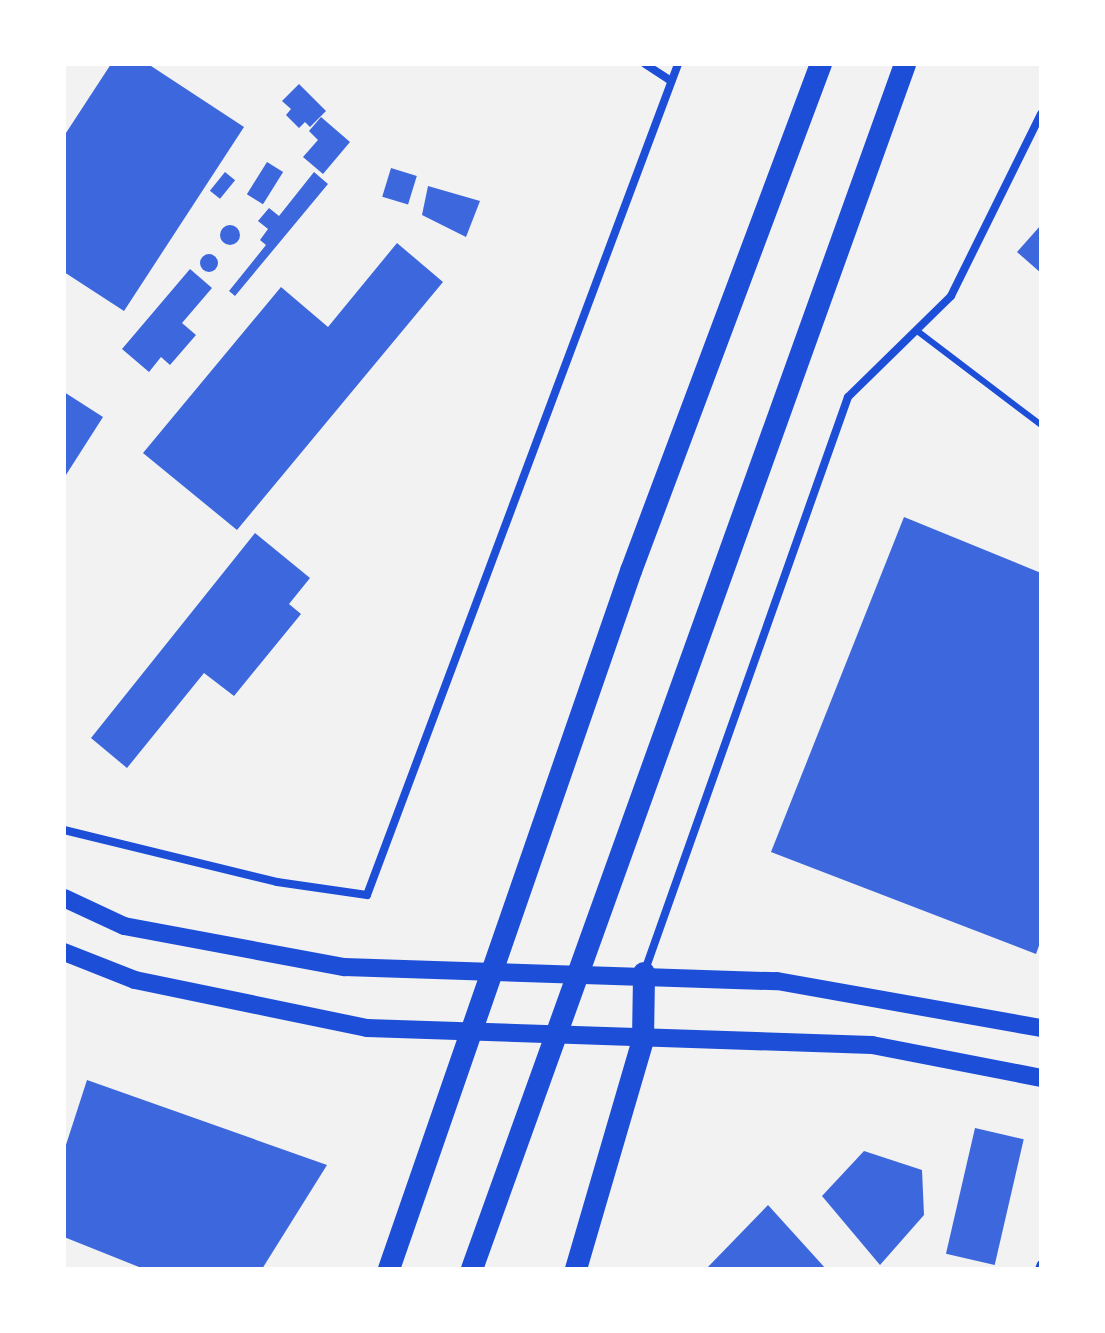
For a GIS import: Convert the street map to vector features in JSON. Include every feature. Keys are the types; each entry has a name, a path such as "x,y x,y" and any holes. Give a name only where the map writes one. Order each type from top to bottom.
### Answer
{"highway":[{"path":"389,1269 528,879 631,571 821,64"},
{"path":"472,1269 905,64"},
{"path":"576,1269 643,1040 644,973"}],"main road":[{"path":"64,898 124,926 344,967 644,973 777,981 1041,1028"},
{"path":"64,952 135,980 367,1028 643,1040 872,1045 1041,1078"}],"street":[{"path":"645,64 671,81"},
{"path":"64,830 277,882 367,895 678,64"},
{"path":"644,973 848,397 951,296 1041,114"}],"lane":[{"path":"916,330 1041,425"}],"building":[{"path":"111,64 148,64 244,127 124,311 64,272 64,136"},
{"path":"299,84 326,111 310,127 305,122 299,128 286,115 291,109 282,101"},
{"path":"321,117 350,142 323,174 303,157 318,140 309,131"},
{"path":"267,162 283,172 263,204 247,194"},
{"path":"391,168 417,176 408,205 382,197"},
{"path":"225,172 235,180 220,199 210,191"},
{"path":"314,172 328,184 235,296 229,291 266,245 260,240 268,229 258,221 269,208 279,216"},
{"path":"428,186 480,201 466,237 422,215"},
{"path":"230,225 237,228 240,235 237,242 230,245 223,242 220,235 223,228"},
{"path":"1041,225 1041,273 1017,252"},
{"path":"397,243 443,282 237,530 143,453 281,287 328,327"},
{"path":"209,254 218,263 209,272 200,263"},
{"path":"190,269 212,288 182,323 196,335 170,365 161,357 149,372 122,349"},
{"path":"64,392 103,417 64,478"},
{"path":"904,517 1041,573 1041,940 1036,954 771,852"},
{"path":"255,533 310,578 289,604 301,614 234,696 204,673 127,768 91,738"},
{"path":"87,1080 327,1165 262,1269 144,1269 64,1237 64,1151"},
{"path":"975,1128 1024,1139 995,1265 946,1254"},
{"path":"864,1151 922,1170 924,1215 880,1265 822,1196"},
{"path":"768,1205 826,1269 706,1269"}]}
